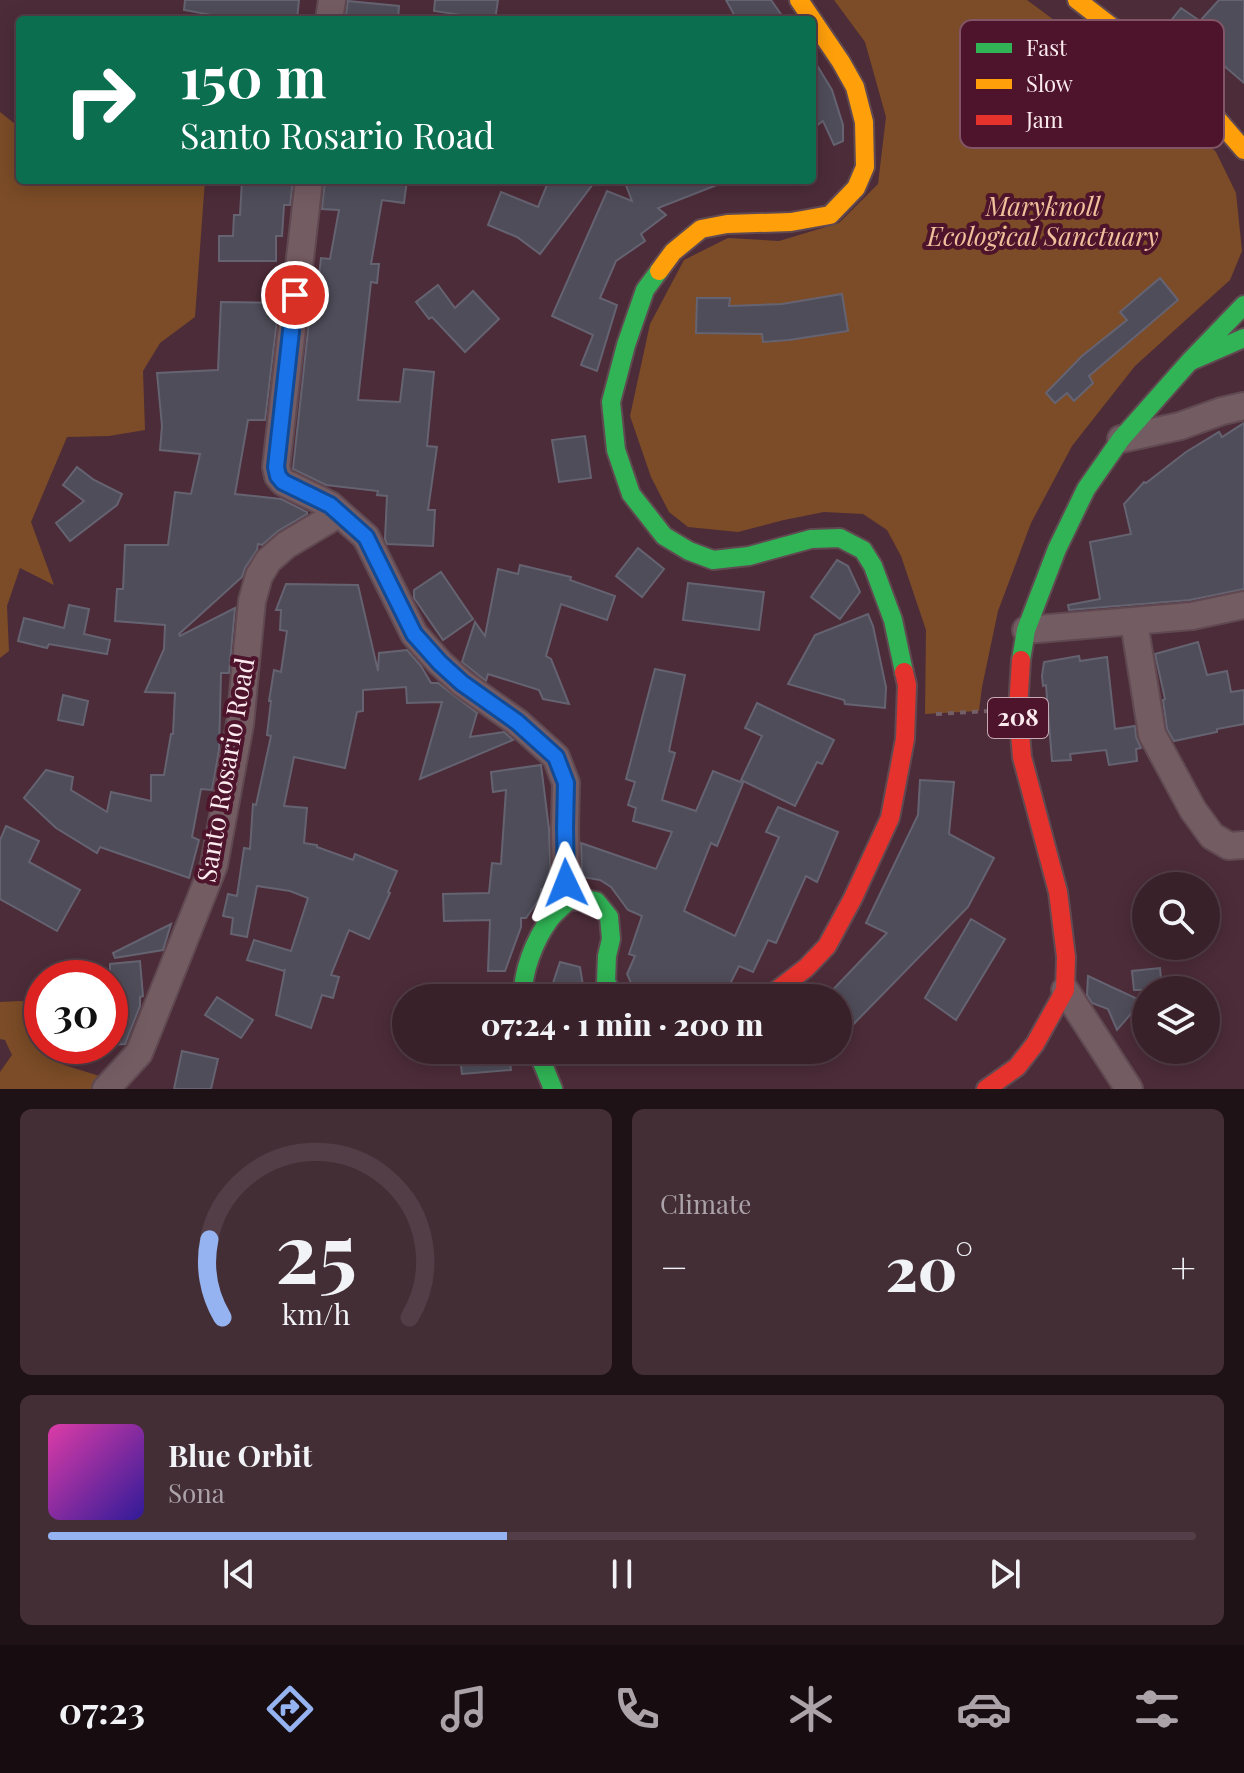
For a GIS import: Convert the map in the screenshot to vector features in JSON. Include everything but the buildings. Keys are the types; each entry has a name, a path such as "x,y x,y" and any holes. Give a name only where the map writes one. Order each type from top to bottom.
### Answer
{"street":[{"path":"1077,0 1103,20"},
{"path":"785,984 827,946 890,818 905,739 907,685 893,620 873,566 863,550 840,538 811,539 730,559 713,560 689,551 664,536 631,494 616,450 611,402 645,290 673,252 701,229 727,224 791,222 830,215 856,188 862,176 865,155 864,122 855,87 816,25"},
{"path":"1224,127 1244,150"},
{"path":"309,184 276,467 278,476 283,482 330,505 366,537 414,634 462,683 517,722 556,757 566,783 566,883 573,897"},
{"name":"208","path":"986,1089 1017,1067 1026,1056 1065,990 1066,957 1058,892 1022,757 1019,669 1026,630 1057,549 1086,489 1121,439 1244,305"},
{"path":"1190,361 1244,338"},
{"path":"1121,439 1180,426 1244,406"},
{"name":"Santo Rosario Road","path":"106,1089 139,1053 214,865 240,724 252,601 259,576 268,561 286,545 338,514"},
{"path":"1026,630 1192,616 1244,605"},
{"path":"1134,622 1152,734 1193,810 1212,836 1229,846 1244,845"},
{"path":"523,984 529,961 549,920 573,897"},
{"path":"573,897 596,901 609,917 611,939 607,956 607,984"},
{"path":"1065,990 1129,1089"},
{"path":"543,1064 553,1089"}],"path":[{"path":"906,716 1018,709"}],"green space":[{"name":"Maryknoll Ecological Sanctuary","path":"834,0 1027,0 1054,20 960,20 960,148 1212,148 1236,193 1242,251 1230,280 1135,366 1072,446 1031,523 998,611 979,711 925,714 926,630 901,556 887,530 863,514 824,512 738,532 688,527 669,512 651,477 630,416 650,324 684,260 728,238 779,241 839,223 878,184 886,117 865,42"},
{"path":"0,112 16,125 16,184 205,184 195,317 160,343 143,371 145,430 109,436 67,437 31,522 54,585 20,568 7,606 9,651 0,658"},
{"path":"0,1002 24,1002 24,1064 63,1064 103,1077 94,1089 0,1089 0,1072 12,1055 5,1040 0,1039"}],"traffic: fast":[{"path":"659,271 645,290 611,402 616,450 631,494 664,536 689,551 713,560 749,556 811,539 840,538 863,550 873,566 893,620 904,672"},
{"path":"1021,660 1026,630 1057,549 1086,489 1121,439 1244,305"},
{"path":"1191,361 1244,338"},
{"path":"524,984 539,937 552,916 573,897 596,901 609,917 611,939 607,956 607,984"},
{"path":"543,1064 553,1089"}],"traffic: slow":[{"path":"799,0 810,16"},
{"path":"1077,0 1103,20"},
{"path":"659,271 673,252 701,229 727,224 791,222 830,215 856,188 865,167 864,122 855,87 816,25"},
{"path":"1224,127 1244,150"}],"traffic: jam":[{"path":"986,1089 1017,1067 1035,1044 1065,990 1066,957 1058,892 1022,757 1018,709 1021,660"},
{"path":"785,984 827,946 890,818 905,739 907,685 904,672"}],"route":[{"path":"295,295 276,467 278,476 283,482 330,505 366,537 414,634 462,683 517,722 556,757 566,783 566,883"}]}
